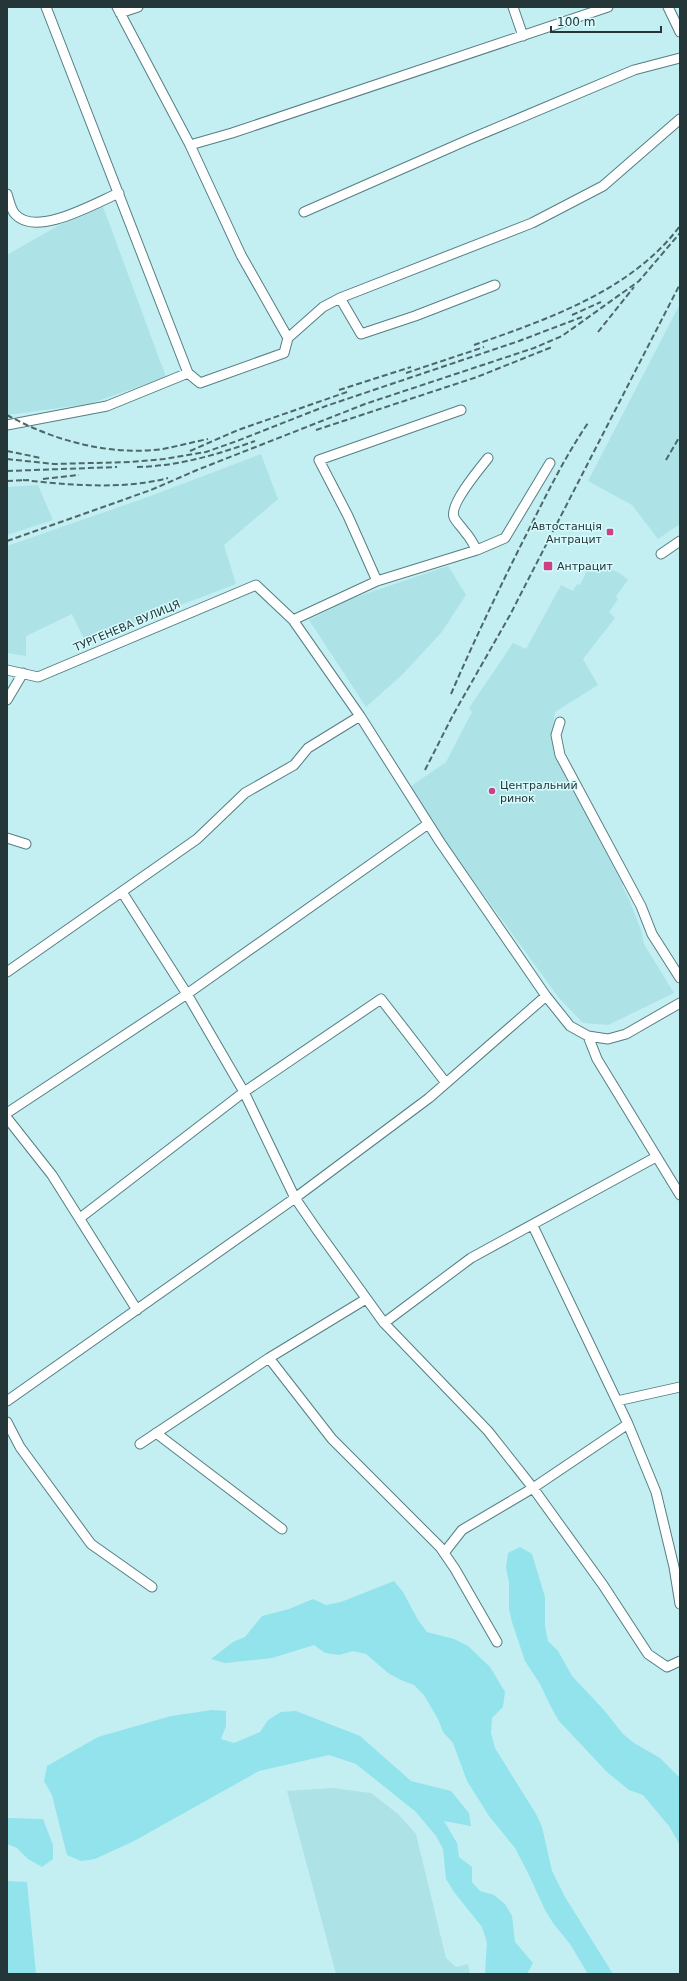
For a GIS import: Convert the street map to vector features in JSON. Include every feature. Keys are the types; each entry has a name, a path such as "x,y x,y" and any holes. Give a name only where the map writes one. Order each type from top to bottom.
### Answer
{"street":[{"path":"46,7 188,374 200,383 284,353 288,338 323,307 340,298 532,224 603,186 680,119"},
{"path":"138,7 119,10 190,145 241,254 288,338"},
{"path":"513,7 523,36"},
{"path":"190,145 608,7"},
{"path":"668,7 680,32"},
{"path":"304,212 470,139 634,70 680,58"},
{"path":"7,194 14,214 24,222 37,223 58,220 119,193"},
{"path":"340,298 361,334 415,316 495,285"},
{"path":"7,425 107,406 188,374"},
{"path":"377,581 348,516 319,460 461,410"},
{"path":"477,550 454,517 453,513 464,490 488,458"},
{"path":"550,463 505,538 477,550 377,581 293,620 360,716 428,824 546,996 570,1026 588,1036 608,1038 626,1034 680,1003"},
{"path":"661,554 680,541"},
{"name":"ТУРГЕНЕВА ВУЛИЦЯ","path":"7,670 38,677 256,585 293,620"},
{"path":"7,700 23,673"},
{"path":"7,972 197,839 245,793 294,765 308,748 360,716"},
{"path":"560,722 556,735 560,755 641,906 652,934 680,978"},
{"path":"7,1113 188,994 428,824"},
{"path":"7,838 26,844"},
{"path":"122,892 188,994 244,1092 295,1198 366,1299 384,1323 436,1379 488,1431 533,1488 603,1585 648,1654 667,1667 680,1661"},
{"path":"7,1401 295,1198 446,1083 546,996"},
{"path":"80,1218 244,1092 381,999 446,1083"},
{"path":"588,1036 597,1059 680,1195"},
{"path":"7,1118 52,1175 137,1310"},
{"path":"384,1323 471,1258 533,1226 656,1157"},
{"path":"533,1226 628,1424 656,1492 674,1567 680,1604"},
{"path":"140,1444 269,1358 366,1299"},
{"path":"269,1358 332,1439 444,1553 455,1569 497,1642"},
{"path":"617,1401 680,1386"},
{"path":"7,1422 20,1447 92,1544 152,1587"},
{"path":"444,1553 462,1530 533,1488 628,1424"},
{"path":"156,1433 282,1529"}],"shaded area":[{"path":"102,204 166,377 89,404 7,415 7,255 68,220"},
{"path":"680,304 680,524 658,539 632,505 588,481"},
{"path":"261,454 278,499 224,545 236,584 85,641 72,614 26,636 26,656 7,653 7,546 148,497"},
{"path":"38,485 53,520 7,535 7,487"},
{"name":"Центральний ринок","path":"592,561 607,570 609,568 621,574 628,580 616,596 618,599 609,612 615,618 583,659 598,685 555,712 552,735 557,748 554,752 578,790 574,793 603,838 625,884 622,886 629,899 641,930 644,944 674,993 608,1025 583,1023 559,998 407,789 446,762 472,712 469,708 513,643 526,649 561,585 573,591 577,584 580,585"},
{"path":"448,566 466,595 441,633 402,675 366,707 309,620 350,599"},
{"path":"520,1547 532,1554 545,1597 545,1626 548,1641 558,1651 572,1676 604,1710 623,1734 634,1743 660,1758 680,1778 680,1845 669,1826 643,1795 629,1790 607,1772 559,1721 540,1684 525,1661 509,1609 509,1582 506,1568 508,1553"},
{"path":"394,1581 403,1592 418,1620 427,1632 454,1639 468,1646 490,1667 505,1692 503,1707 492,1718 491,1733 495,1748 536,1814 542,1827 552,1871 565,1897 613,1974 588,1974 570,1944 553,1923 545,1910 515,1848 489,1816 467,1781 453,1743 443,1732 438,1719 424,1695 414,1685 388,1673 366,1654 353,1651 339,1655 325,1653 314,1645 272,1658 225,1663 211,1659 233,1642 245,1637 262,1616 289,1609 313,1599 326,1605 341,1602"},
{"path":"212,1710 226,1711 226,1726 221,1739 234,1743 260,1732 268,1720 281,1712 296,1711 360,1736 411,1781 451,1791 469,1813 471,1826 444,1821 457,1843 459,1857 472,1867 472,1882 480,1891 494,1895 505,1904 512,1916 515,1942 533,1963 527,1974 485,1974 487,1942 482,1927 454,1892 446,1879 443,1849 436,1836 416,1812 356,1764 329,1755 259,1771 134,1841 95,1859 81,1861 67,1855 52,1795 44,1781 47,1766 98,1737 171,1716"},
{"path":"333,1788 371,1793 398,1814 416,1834 446,1958 456,1967 468,1964 470,1974 336,1974 287,1791"},
{"path":"7,1818 43,1819 53,1845 53,1859 42,1867 28,1859 17,1848 7,1844"},
{"path":"7,1881 27,1882 36,1974 7,1974"}],"railway":[{"path":"474,345 531,325 559,313 613,285 638,268 660,249 680,226"},
{"path":"7,541 151,490 197,470 365,404 534,348 562,336 639,281 680,233"},
{"path":"425,770 453,715 510,615 680,284"},
{"path":"598,332 634,287"},
{"path":"572,315 601,302"},
{"path":"7,459 54,464 130,462 164,459 206,452 326,406 519,341 582,317"},
{"path":"406,373 484,347"},
{"path":"316,430 477,377 552,347"},
{"path":"339,390 411,367"},
{"path":"190,451 238,430 347,392"},
{"path":"7,415 63,439 103,448 143,451 163,449 208,439"},
{"path":"451,694 485,618 538,512 561,467 588,423"},
{"path":"666,460 680,436"},
{"path":"137,467 197,459 255,441"},
{"path":"7,451 41,458"},
{"path":"7,471 117,467"},
{"path":"43,479 79,475"},
{"path":"23,480 77,485 114,485 151,482 168,478"},
{"path":"7,481 29,480"}],"place":[{"name":"Автостанція Антрацит","path":"610,532"},
{"name":"Антрацит","path":"548,566"},
{"name":"Центральний ринок","path":"492,791"}]}
